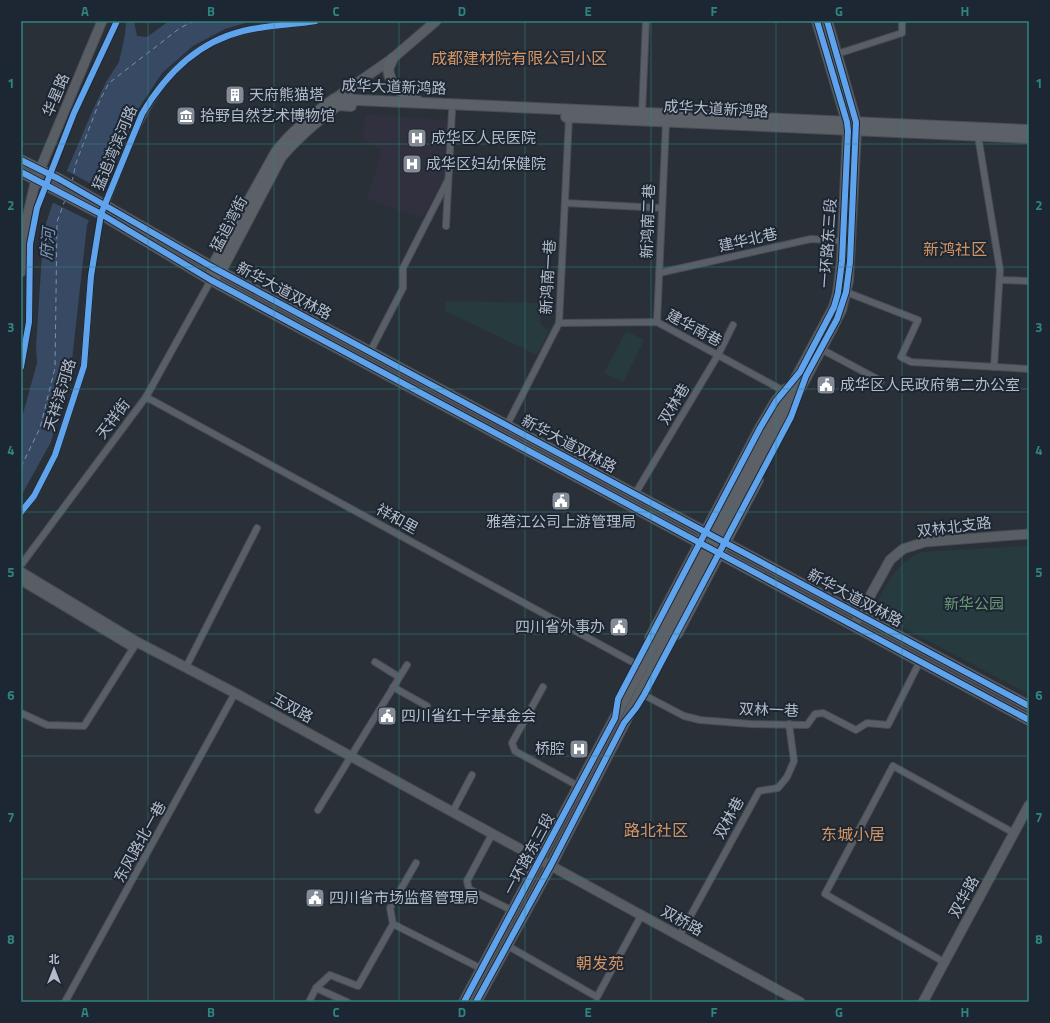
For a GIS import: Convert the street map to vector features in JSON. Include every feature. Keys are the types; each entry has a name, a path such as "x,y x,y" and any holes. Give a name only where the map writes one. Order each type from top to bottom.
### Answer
{"main road":[{"name":"华星路","path":"21,272 26,222 36,179 102,21"},
{"name":"猛追湾街","path":"211,280 281,157 294,142 356,84 393,58 436,21"},
{"path":"817,21 852,126"},
{"path":"827,21 837,54 852,126"},
{"path":"393,58 388,69 395,86 400,92 424,103"},
{"name":"成华大道新鸿路","path":"339,101 452,111 666,122 1029,130"},
{"name":"成华大道新鸿路","path":"339,101 424,103 642,113 852,126 978,136 1029,138"},
{"name":"一环路东三段","path":"803,374 834,307 840,280 852,126"},
{"name":"一环路东三段","path":"803,374 821,349 837,319 846,292 850,262 852,126"},
{"path":"21,160 59,179 100,207"},
{"path":"21,172 54,189 100,207"},
{"name":"新华大道双林路","path":"100,207 1029,706"},
{"name":"新华大道双林路","path":"100,207 211,280 1029,720"},
{"path":"619,720 618,699 699,542 776,401 784,391 803,374"},
{"path":"619,720 803,374"},
{"path":"619,720 636,708 644,695 725,543 791,417 803,374"},
{"name":"双林北支路","path":"854,625 890,560 903,549 925,542 1029,534"},
{"name":"玉双路","path":"21,572 137,642 186,667 490,838 550,867"},
{"name":"玉双路","path":"21,580 134,647 234,695"},
{"name":"一环路东三段","path":"464,1002 580,787 619,720"},
{"name":"一环路东三段","path":"476,1002 550,867 619,720"},
{"name":"玉双路","path":"349,758 452,812 540,862"},
{"name":"双华路","path":"923,1002 1029,805"},
{"name":"双桥路","path":"550,867 789,1002"},
{"name":"双桥路","path":"640,917 680,935 800,1002"}],"street":[{"name":"猛追湾滨河路","path":"100,207 142,114 151,99 175,70 196,53 226,37 259,28 316,21"},
{"path":"642,113 646,21"},
{"path":"837,54 902,33 902,21"},
{"path":"446,226 452,111"},
{"name":"新鸿南一巷","path":"507,425 559,323 569,117"},
{"name":"新鸿南二巷","path":"657,322 666,122"},
{"path":"978,136 1000,270 994,367"},
{"path":"370,352 403,288 403,268 448,180"},
{"path":"565,203 662,208"},
{"name":"建华北巷","path":"659,273 811,239 843,241"},
{"name":"天祥滨河路","path":"21,512 34,496 55,455 84,366 91,276"},
{"name":"天祥街","path":"21,565 146,397 211,280"},
{"path":"1000,280 1029,282"},
{"path":"846,292 918,320 900,357 911,362 1029,369"},
{"name":"建华南巷","path":"559,323 657,322 784,391"},
{"name":"双林巷","path":"635,494 718,355 733,325"},
{"path":"821,349 881,381"},
{"name":"祥和里","path":"146,397 636,664"},
{"path":"186,667 257,528"},
{"path":"21,713 47,725 84,726 134,647"},
{"name":"双林一巷","path":"644,695 684,716 700,720 807,725 815,714 824,713 856,730 867,723 888,725 920,661"},
{"path":"375,662 399,677"},
{"path":"318,810 407,665"},
{"path":"393,687 427,706"},
{"path":"542,687 512,743 515,751 580,787"},
{"name":"东风路北一巷","path":"65,1002 234,695"},
{"name":"双林巷","path":"680,935 759,791 778,788 787,777 794,760 789,724"},
{"path":"944,962 825,894 893,766 1014,833"},
{"path":"452,812 472,775"},
{"path":"490,838 467,881 469,889 513,912"},
{"path":"309,1002 316,988 330,975 358,986 393,924 390,908 416,863"},
{"path":"508,946 597,996 640,917"},
{"path":"393,924 482,969"},
{"path":"316,988 347,1002"}],"shaded area":[{"name":"成华区妇幼保健院","path":"365,114 448,120 445,178 421,218 367,199 382,150 363,139"}],"green space":[{"path":"445,301 540,303 540,323 549,331 537,355 445,311"},
{"path":"626,331 644,340 623,382 604,373"},
{"name":"新华公园","path":"1029,546 1029,694 883,617 875,605 889,581 899,568 905,562 921,552"}],"water":[{"name":"府河","path":"126,21 134,21 137,36 147,37 169,21 252,21 225,29 193,46 162,73 139,108 87,225 70,378 51,442 21,496 21,421 37,363 36,347 45,227 52,205 92,112 106,82 119,62 125,35"}],"pier":[{"path":"65,170 105,191 90,221 52,202"}],"ferry route":[{"path":"72,182 76,163 100,100 109,83 180,28 194,21"},
{"path":"21,467 40,428 55,368 57,222 65,200"}],"cycle path":[{"path":"21,367 29,322 30,244 37,208 74,113 117,21"},
{"path":"21,512 34,496 55,455 84,366 91,276 101,214 142,114 161,86 172,74 184,62 211,43 227,36 252,29 316,21"},
{"path":"464,1002 615,718 618,699 760,428 776,401 800,372 834,307 838,293 842,261 848,131 847,122 817,21"},
{"path":"476,1002 551,865 624,723 644,695 791,417 806,376 837,319 846,292 850,262 856,122 827,21"},
{"path":"21,160 59,179 212,267 1029,706"},
{"path":"21,172 101,214 211,280 1029,720"}],"place":[{"name":"天府熊猫塔","path":"235,95"},
{"name":"拾野自然艺术博物馆","path":"186,116"},
{"name":"成华区人民医院","path":"417,138"},
{"name":"成华区妇幼保健院","path":"412,164"},
{"name":"成华区人民政府第二办公室","path":"826,385"},
{"name":"雅砻江公司上游管理局","path":"561,501"},
{"name":"四川省外事办","path":"619,627"},
{"name":"四川省红十字基金会","path":"387,716"},
{"name":"桥腔","path":"579,749"},
{"name":"四川省市场监督管理局","path":"315,898"}],"district":[{"name":"成都建材院有限公司小区","path":"519,58"},
{"name":"新鸿社区","path":"955,249"},
{"name":"路北社区","path":"656,830"},
{"name":"东城小居","path":"853,834"},
{"name":"朝发苑","path":"600,963"}]}
